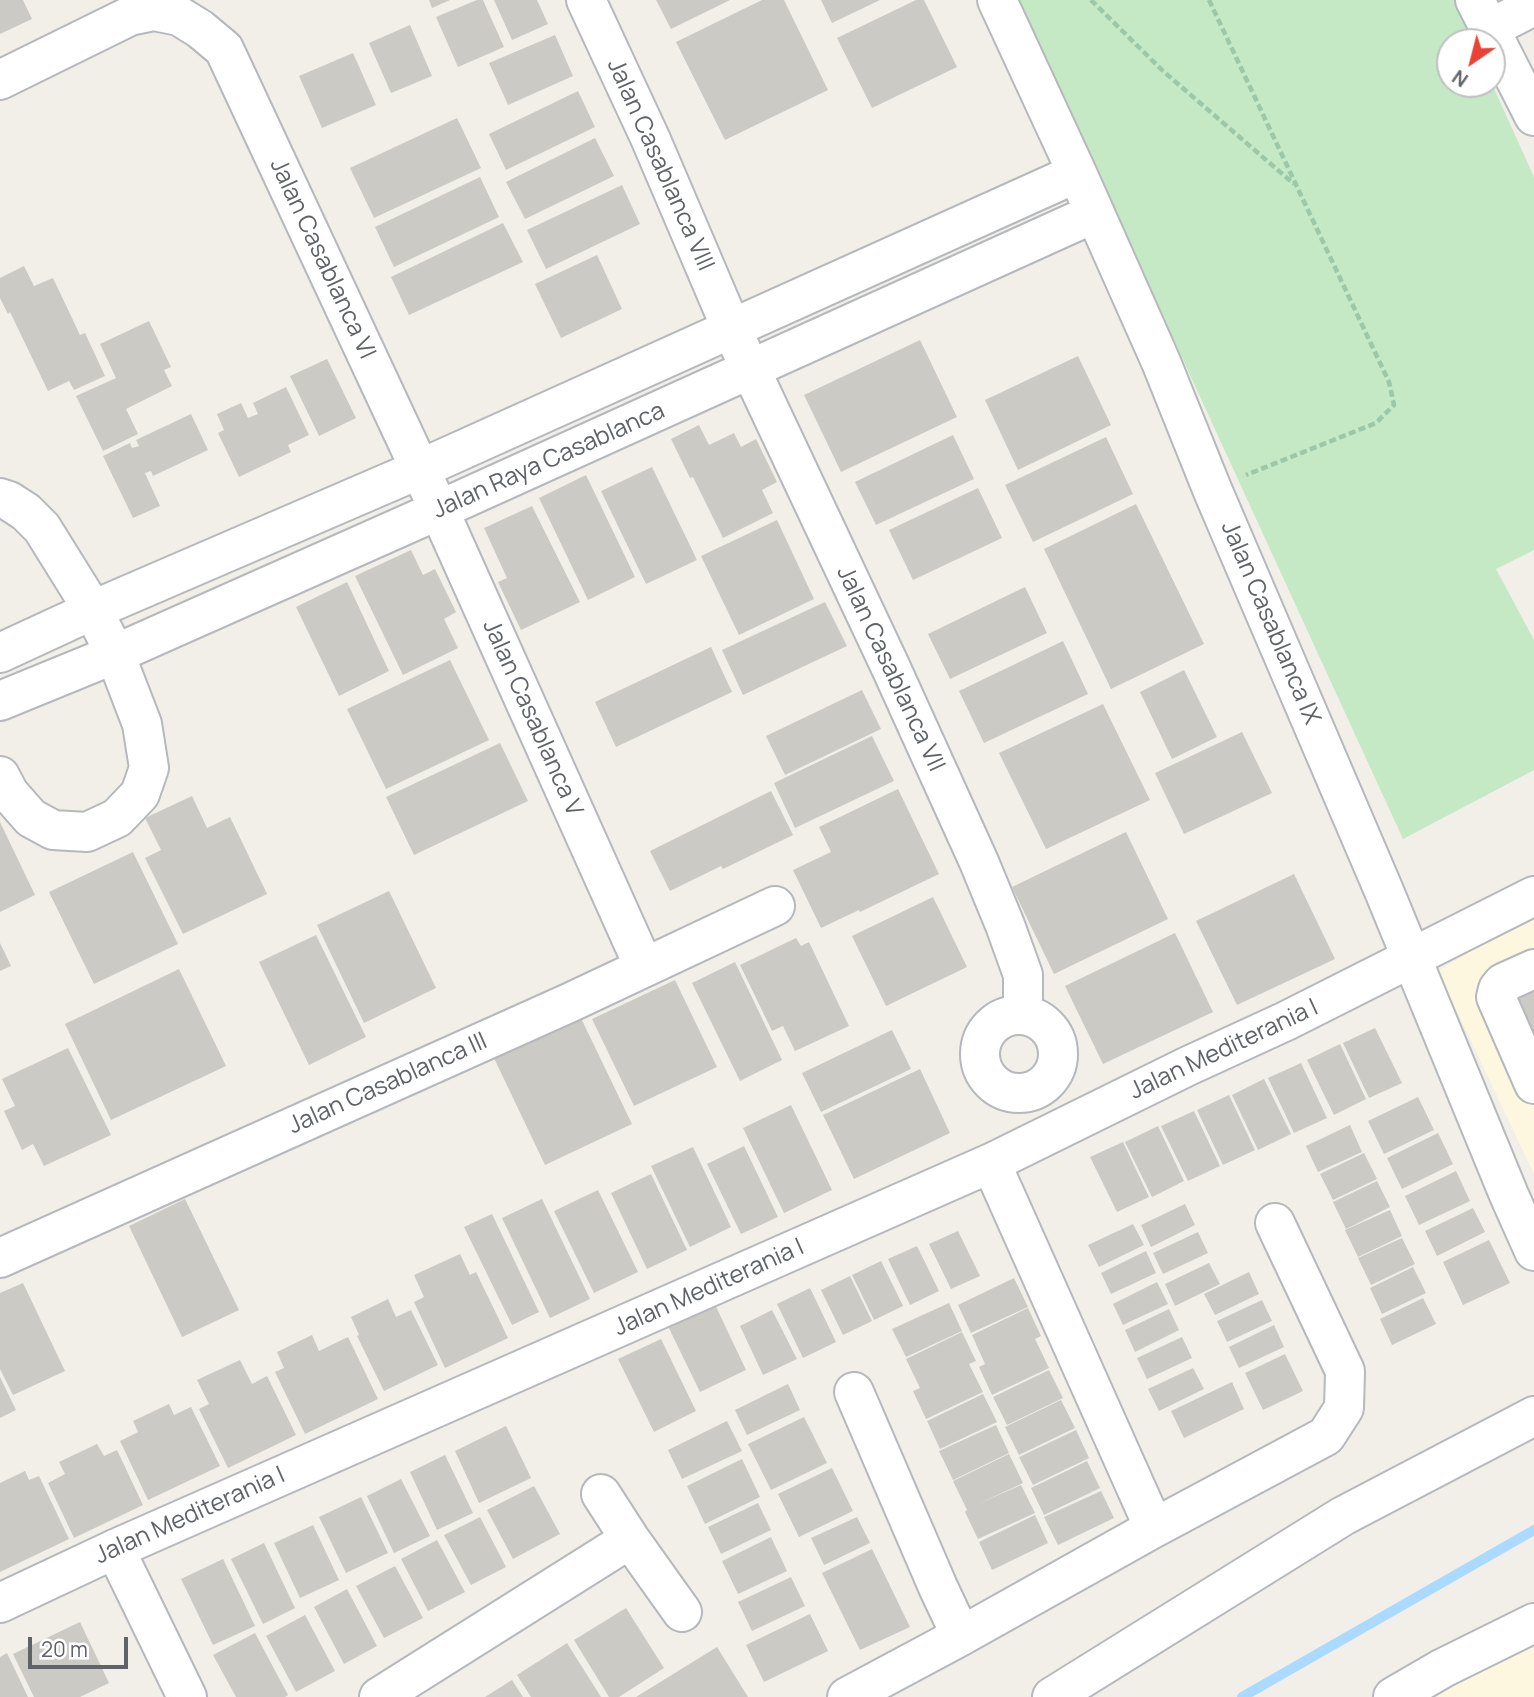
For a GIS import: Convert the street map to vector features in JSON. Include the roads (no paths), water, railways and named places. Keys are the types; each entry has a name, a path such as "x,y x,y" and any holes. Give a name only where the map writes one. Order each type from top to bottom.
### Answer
{"street":[{"name":"Jalan Casablanca VIII","path":"586,0 651,140 732,330"},
{"name":"Jalan Casablanca IX","path":"997,0 1161,362 1212,489 1534,1251"},
{"path":"1534,6 1482,15 1534,116"},
{"name":"Jalan Casablanca VI","path":"0,80 130,16 154,11 179,16 224,49 420,469"},
{"name":"Jalan Raya Casablanca","path":"0,653 732,330 1077,173"},
{"name":"Jalan Raya Casablanca","path":"0,701 115,654 439,510 1095,213"},
{"name":"Jalan Casablanca VII","path":"732,330 896,678 1005,925 1023,975 1023,1015"},
{"name":"Jalan Casablanca V","path":"420,469 644,967"},
{"path":"0,498 26,512 42,528 93,610 115,654 142,724 149,768 140,794 117,818 87,832 54,830 31,818 9,793 0,776"},
{"name":"Jalan Mediterania I","path":"0,1603 115,1549 991,1163 1286,1021 1534,896"},
{"name":"Jalan Casablanca III","path":"0,1258 556,1009 775,906"},
{"path":"1534,969 1503,983 1496,997 1534,1084"},
{"path":"991,1163 1154,1528"},
{"path":"847,1697 1326,1436 1344,1408 1345,1371 1275,1223"},
{"path":"854,1392 961,1636"},
{"path":"1052,1697 1343,1516 1534,1416"},
{"path":"601,1494 682,1612"},
{"path":"379,1697 630,1539"},
{"path":"115,1549 187,1697"},
{"path":"1393,1697 1443,1668 1534,1623"}],"waterway":[{"path":"1242,1697 1534,1530"}]}
